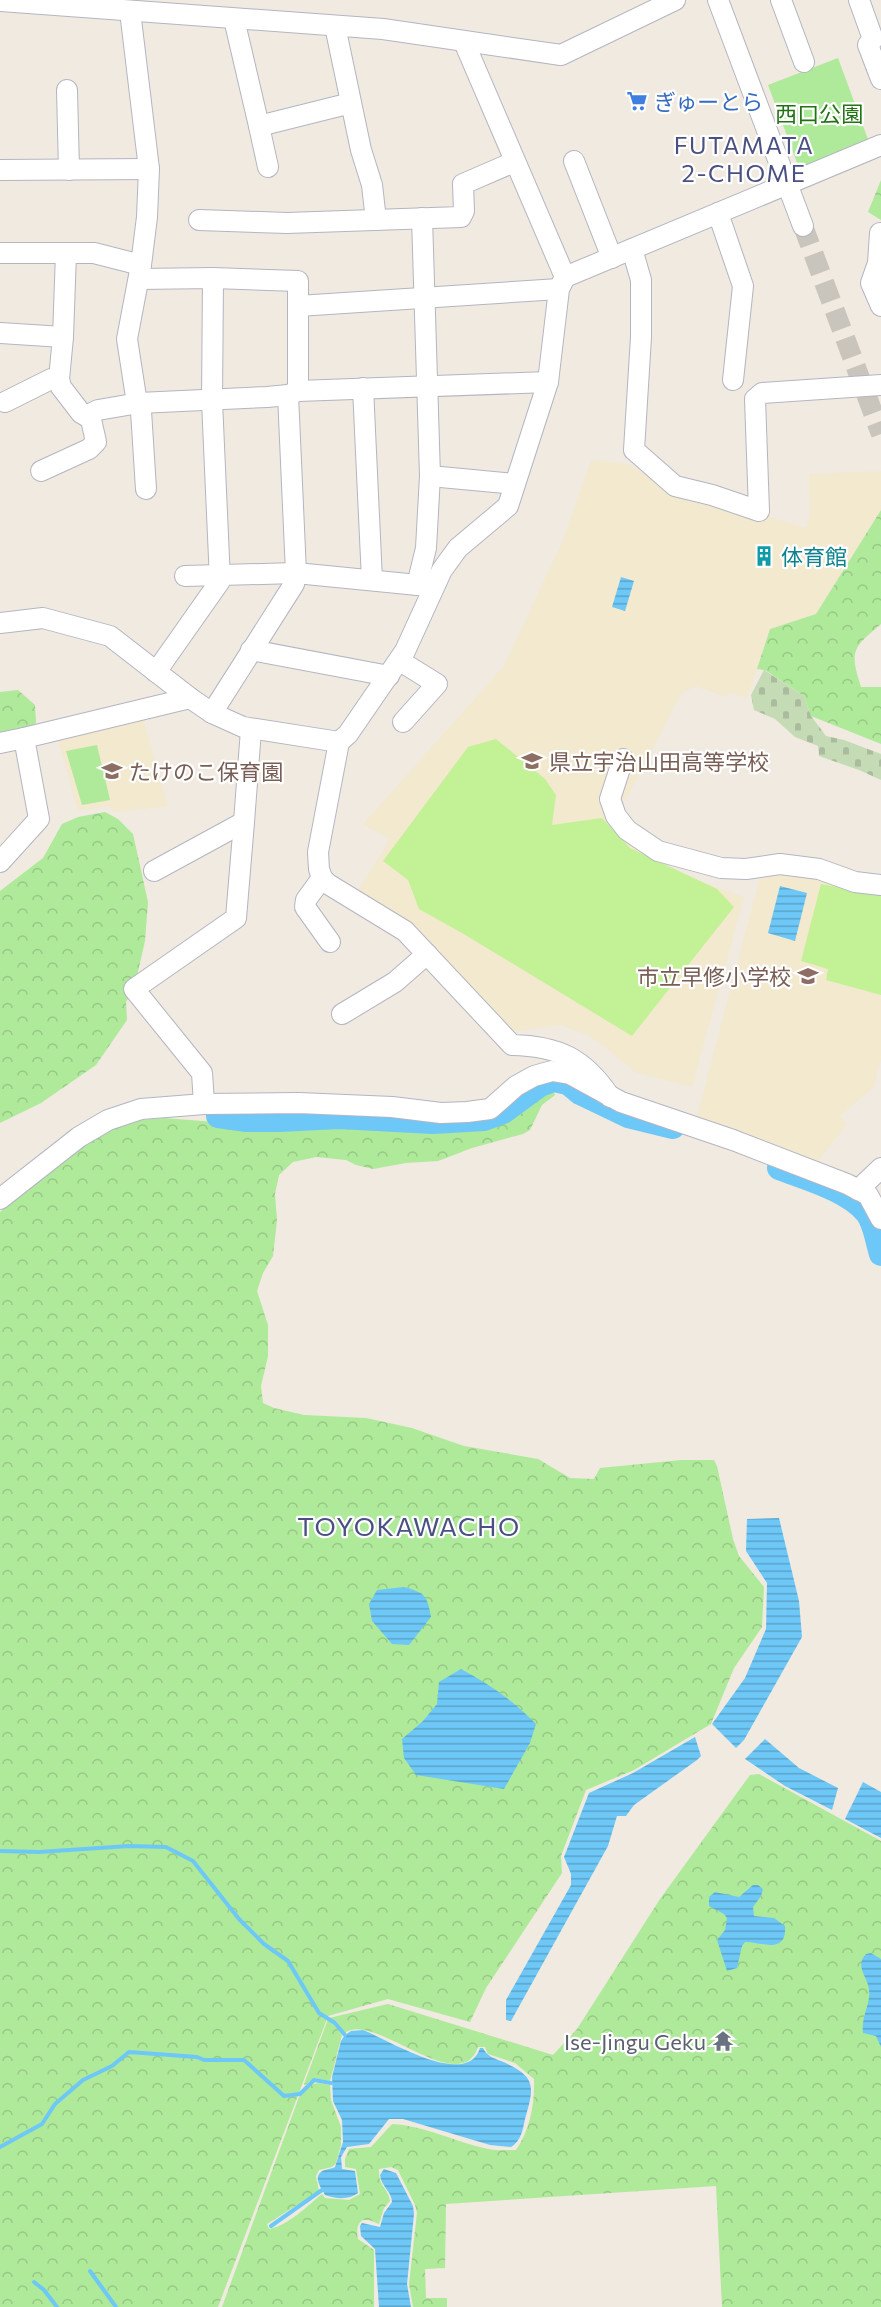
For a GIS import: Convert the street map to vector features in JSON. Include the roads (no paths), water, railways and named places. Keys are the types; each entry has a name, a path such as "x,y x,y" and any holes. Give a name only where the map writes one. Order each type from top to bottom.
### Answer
{"street":[{"path":"0,2 383,29 561,55 675,0"},
{"path":"718,0 803,226"},
{"path":"781,0 804,62"},
{"path":"859,0 877,37 868,45 881,79"},
{"path":"130,11 149,169 147,217 140,272 127,339 141,411 146,489"},
{"path":"234,19 268,167"},
{"path":"334,26 361,150 372,185 376,220"},
{"path":"426,586 442,570 458,548 508,506 549,382 562,283 464,42"},
{"path":"67,90 69,170"},
{"path":"259,126 351,103"},
{"path":"298,306 425,297 562,283 632,249 881,145"},
{"path":"574,161 612,258"},
{"path":"199,220 287,223 461,217 464,212 463,184 514,162"},
{"path":"0,170 149,169"},
{"path":"718,213 743,286 733,380"},
{"path":"422,218 430,476 426,586 394,668 348,734 339,742 318,852 319,869 322,878 348,897 372,909 405,931 494,1029 512,1045 543,1047 566,1054 599,1080 610,1097"},
{"path":"880,233 878,263 871,283 881,306"},
{"path":"632,249 641,280 641,337 634,450 675,486 712,495 759,511 755,399 762,393 881,385"},
{"path":"0,253 94,253 140,272 213,278 298,281 293,393 296,573 294,584 212,712"},
{"path":"66,254 59,379 61,387 81,413 90,415 98,410 139,403 212,401 363,388 549,382"},
{"path":"156,672 220,580 212,401 213,278"},
{"path":"0,333 63,337"},
{"path":"5,402 51,379 59,379"},
{"path":"363,388 372,580"},
{"path":"41,471 89,449 96,442 90,415"},
{"path":"430,476 515,484"},
{"path":"185,576 296,573 426,586"},
{"path":"0,623 43,618 110,636 190,698 212,712 251,730 339,742"},
{"path":"251,650 394,668 437,684 403,722"},
{"path":"0,743 190,698"},
{"path":"204,1104 202,1073 134,989 236,918 251,730"},
{"path":"0,862 39,819 24,738"},
{"path":"623,759 610,800 616,816 627,830 658,850 721,868 746,869 780,864 819,869 855,882 881,885"},
{"path":"154,872 244,822"},
{"path":"322,878 306,900 305,907 330,942"},
{"path":"342,1014 395,982 427,954"},
{"path":"0,1198 79,1137 108,1120 141,1109 204,1104 309,1103 392,1107 441,1113 490,1109 524,1080 552,1071 570,1074 610,1097 733,1140 869,1192 881,1219"},
{"path":"869,1192 881,1168"}],"water":[{"path":"621,577 634,581 625,611 612,607"},
{"path":"780,886 807,893 795,941 768,933"},
{"path":"779,1518 799,1601 802,1637 744,1740 736,1748 712,1724 745,1678 766,1629 767,1583 746,1551 747,1519"},
{"path":"404,1587 424,1596 431,1617 409,1645 392,1644 372,1621 369,1604 377,1590"},
{"path":"461,1669 501,1694 536,1724 530,1743 504,1789 416,1775 404,1758 402,1739 423,1721 437,1704 439,1682"},
{"path":"695,1737 701,1756 634,1805 626,1816 617,1816 608,1846 511,2021 506,2020 506,2000 571,1885 571,1874 564,1857 589,1793 633,1773"},
{"path":"765,1739 799,1768 838,1788 832,1810 785,1786 745,1759"},
{"path":"863,1782 881,1792 881,1838 845,1819"},
{"path":"753,1885 758,1885 763,1889 753,1907 754,1916 774,1918 785,1926 784,1935 782,1941 777,1944 745,1942 737,1968 727,1971 717,1940 725,1930 727,1918 709,1906 709,1897 715,1892 739,1897"},
{"path":"871,1953 881,1959 881,2047 876,2036 863,2033 863,2021 869,1995 861,1963 866,1954"},
{"path":"363,2030 407,2051 444,2063 460,2064 472,2060 480,2048 483,2048 490,2056 521,2072 527,2077 531,2090 522,2131 517,2142 511,2147 490,2145 403,2119 389,2119 369,2144 347,2147 341,2157 342,2169 355,2171 358,2193 342,2198 325,2195 319,2184 319,2174 335,2167 343,2142 342,2120 333,2101 332,2077 341,2041 351,2031"},
{"path":"384,2169 396,2173 413,2206 407,2284 411,2307 379,2307 375,2249 361,2236 362,2223 380,2227 384,2213 392,2202 380,2175"}],"waterway":[{"path":"218,1116 247,1120 339,1117 433,1122 484,1119 503,1112 540,1085 553,1080 568,1083 580,1093 628,1116 673,1127"},
{"path":"779,1168 838,1191 859,1205 872,1222 881,1254"},
{"path":"0,1851 39,1852 129,1846 166,1847 193,1861 239,1919 264,1944 288,1961 319,2013 335,2023 345,2035"},
{"path":"0,2147 42,2124 55,2104 83,2080 112,2066 129,2052 197,2057 204,2060 244,2060 284,2096 300,2094 314,2080 331,2083"},
{"path":"271,2226 322,2190"},
{"path":"90,2271 116,2307"},
{"path":"34,2282 44,2290 57,2307"}],"tunnel":[{"path":"803,226 881,434"}],"place":[{"name":"ぎゅーとら","path":"637,101"},
{"name":"体育館","path":"764,556"},
{"name":"県立宇治山田高等学校","path":"532,761"},
{"name":"たけのこ保育園","path":"112,771"},
{"name":"市立早修小学校","path":"808,976"},
{"name":"Ise-Jingu Geku","path":"723,2041"}],"district":[{"name":"FUTAMATA 2-CHOME","path":"744,158"},
{"name":"TOYOKAWACHO","path":"409,1525"}],"park label":[{"name":"西口公園","path":"819,113"}]}
